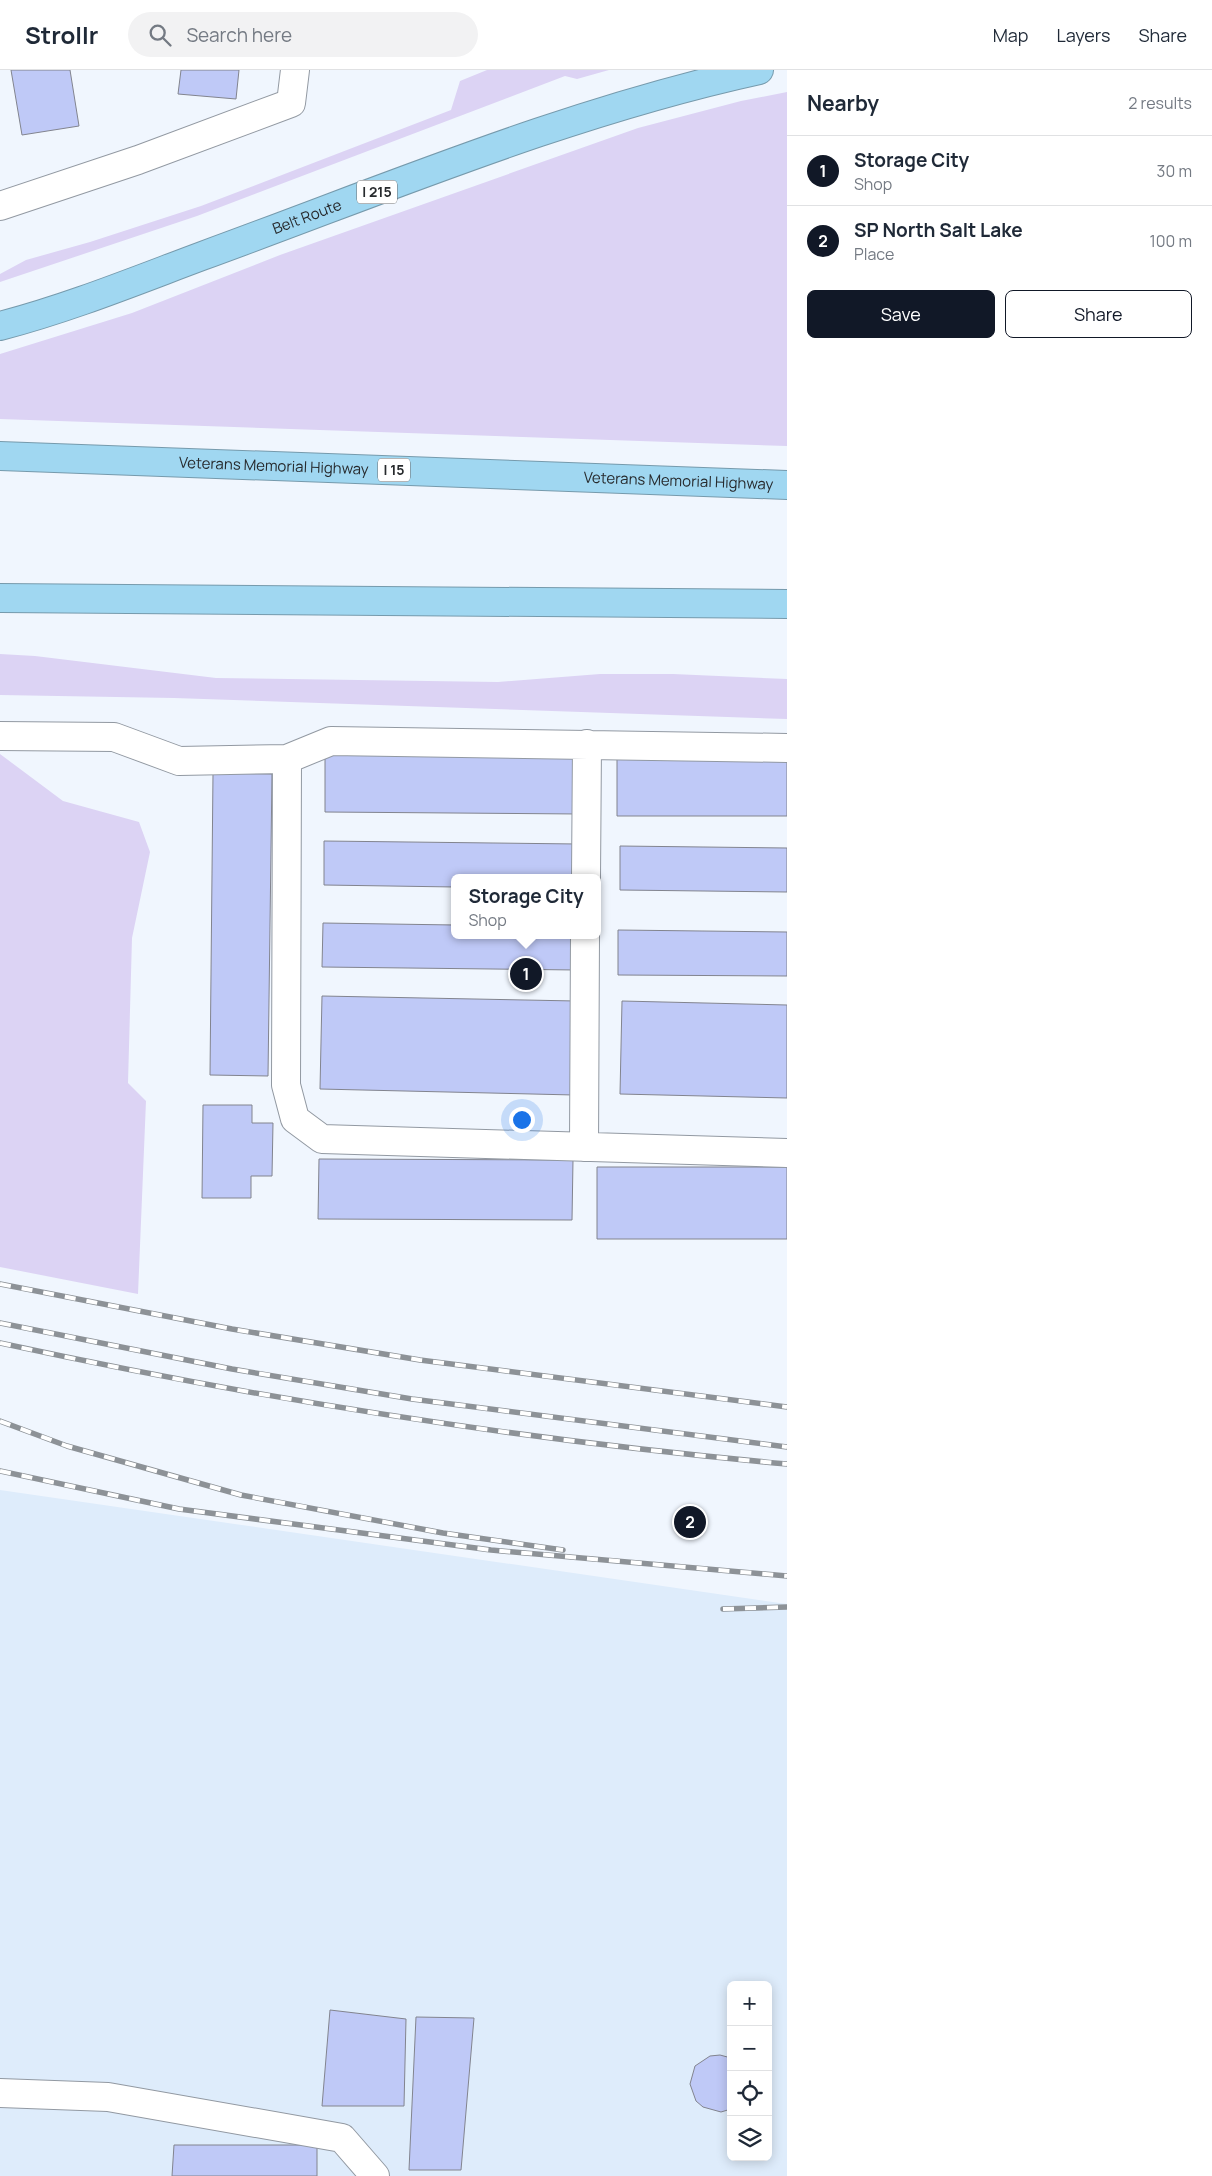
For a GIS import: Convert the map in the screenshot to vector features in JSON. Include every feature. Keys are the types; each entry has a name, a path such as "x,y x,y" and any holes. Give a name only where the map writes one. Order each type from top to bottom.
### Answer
{"highway":[{"name":"Belt Route","path":"0,326 117,288 538,132 613,108 759,70"},
{"name":"Veterans Memorial Highway","path":"0,456 787,484"},
{"path":"0,598 787,604"}],"lane":[{"path":"0,206 138,160 291,104 295,70"},
{"path":"0,736 114,737 178,761 287,759 331,741 787,748"},
{"path":"586,744 586,874"},
{"path":"287,759 286,1085 295,1119 322,1139 787,1153"},
{"path":"584,1147 585,939"},
{"path":"0,2093 108,2097 342,2138 375,2176"}],"shaded area":[{"path":"487,70 609,70 577,79 565,76 197,216 0,282 0,274 26,260 90,242 201,206 451,110 460,81"},
{"path":"787,92 787,446 0,419 0,354 132,313 280,255 638,128 741,101"},
{"path":"0,654 35,656 216,678 498,682 600,674 673,674 787,679 787,719 174,698 0,695"},
{"path":"0,754 63,801 139,822 150,852 132,938 128,1083 146,1101 138,1294 0,1267"},
{"path":"0,1490 787,1604 787,2176 0,2176"}],"building":[{"path":"11,70 70,70 79,126 22,135"},
{"path":"181,70 239,70 236,99 178,94"},
{"path":"325,752 579,753 579,814 325,812"},
{"path":"617,756 787,756 787,816 617,816"},
{"path":"213,773 272,774 268,1076 210,1075"},
{"path":"324,841 578,844 577,874 451,874 451,887 324,885"},
{"path":"620,846 787,848 787,892 620,890"},
{"path":"323,923 451,925 451,939 577,939 576,970 322,967"},
{"path":"618,930 787,932 787,976 618,975"},
{"path":"322,996 576,1001 574,1095 320,1089"},
{"path":"622,1001 787,1005 787,1098 620,1094"},
{"path":"203,1105 252,1105 252,1123 273,1123 272,1176 251,1176 251,1198 202,1198"},
{"path":"319,1159 573,1160 572,1220 318,1219"},
{"path":"597,1167 787,1167 787,1239 597,1239"},
{"path":"684,1515 698,1517 697,1528 682,1527"},
{"path":"330,2010 406,2019 404,2106 322,2106"},
{"path":"416,2017 474,2018 461,2170 409,2170"},
{"path":"720,2055 727,2057 727,2110 721,2112 703,2107 696,2101 690,2084 695,2066 710,2056"},
{"path":"174,2145 317,2145 317,2176 172,2176"}],"railway":[{"path":"0,1284 232,1329 420,1360 787,1407"},
{"path":"0,1323 232,1369 412,1399 787,1447"},
{"path":"0,1343 195,1382 392,1416 589,1443 787,1464"},
{"path":"0,1421 67,1446 241,1495 443,1533 563,1550"},
{"path":"0,1471 179,1509 491,1550 787,1576"},
{"path":"723,1609 787,1607"}],"place":[{"name":"Storage City","path":"526,974"},
{"name":"SP North Salt Lake","path":"690,1522"}]}
